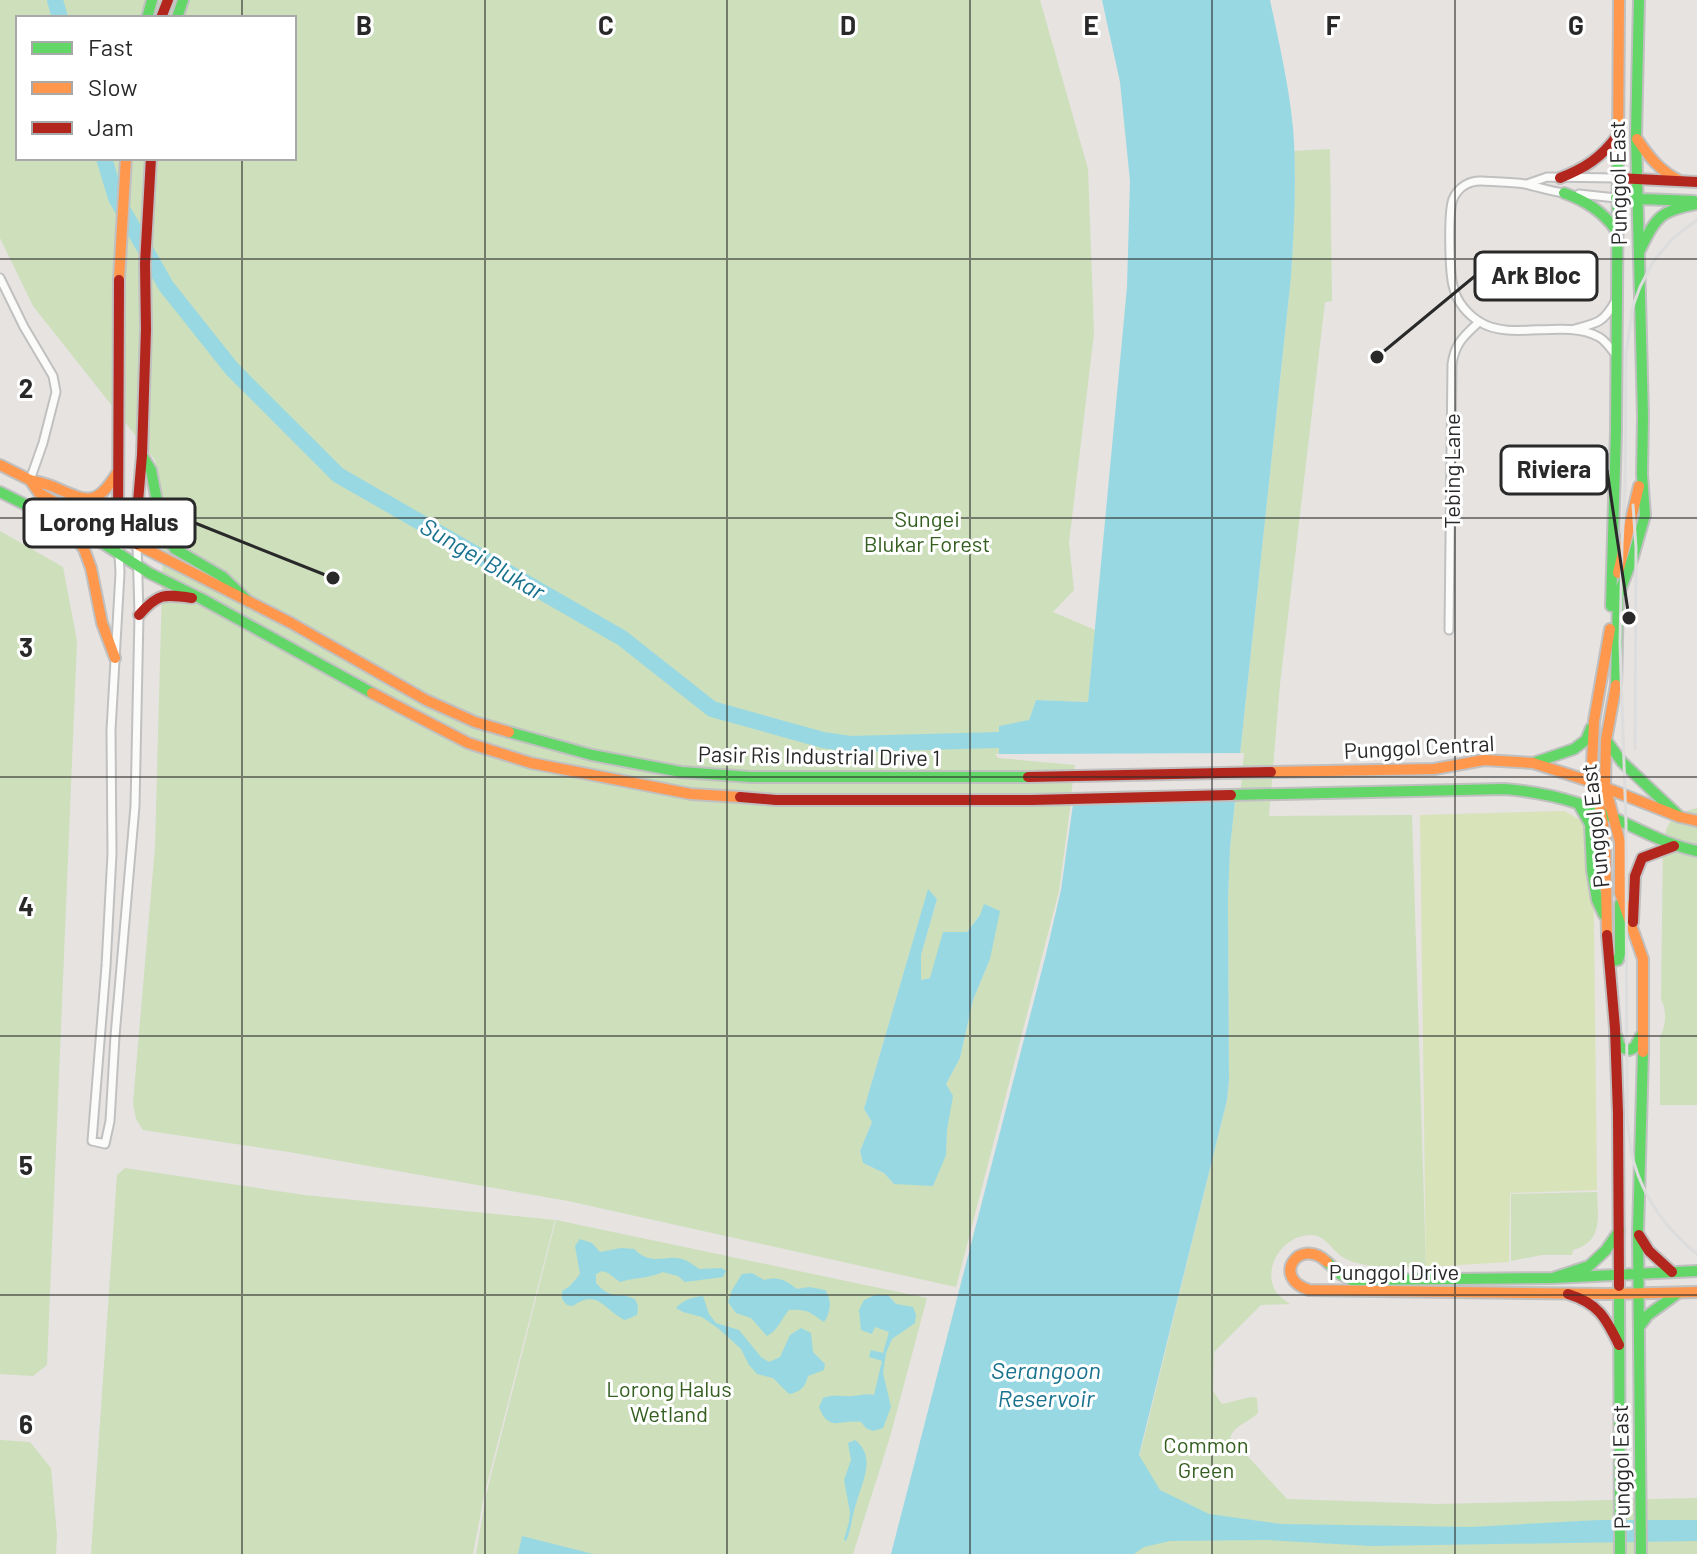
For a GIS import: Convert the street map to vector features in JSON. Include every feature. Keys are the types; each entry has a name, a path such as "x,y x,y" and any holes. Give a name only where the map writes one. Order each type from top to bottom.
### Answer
{"main road":[{"name":"Punggol East","path":"1619,0 1614,525 1609,639 1594,721 1592,764 1615,820 1620,842 1620,893 1643,959 1638,1232 1641,1554"},
{"name":"Punggol East","path":"1620,1554 1618,1113 1600,784 1616,684 1618,596 1645,515 1636,136 1639,0"},
{"path":"1560,178 1596,161 1617,136"},
{"path":"1636,136 1657,167 1680,181"},
{"path":"118,534 119,260 126,160"},
{"path":"137,544 151,160"},
{"path":"1617,178 1697,182"},
{"path":"1564,193 1591,203 1616,230"},
{"path":"1616,198 1697,202"},
{"path":"1638,255 1652,224 1661,214 1697,202"},
{"path":"142,455 151,470 160,518 168,540 175,549 223,577 249,602"},
{"name":"Pasir Ris Industrial Drive 1","path":"0,465 30,480 39,493 74,513 291,623 426,700 475,722 592,755 681,772 751,777 1326,772"},
{"path":"1614,467 1627,483 1632,483 1642,474"},
{"path":"30,480 58,488 76,498 96,498 108,489 119,470"},
{"name":"Pasir Ris Industrial Drive 1","path":"0,492 104,544 137,566 411,714 468,743 531,763 691,794 776,800 1032,800 1327,794"},
{"path":"67,526 84,549 91,568 102,623 115,658"},
{"path":"139,615 154,597 165,593 202,599"},
{"path":"1533,763 1574,749 1586,740 1594,721"},
{"path":"1606,740 1622,762 1680,817"},
{"name":"Punggol Central","path":"1326,772 1434,769 1484,760 1533,763 1600,784 1697,821"},
{"name":"Punggol Central","path":"1327,794 1504,789 1536,792 1578,803 1674,846 1697,851"},
{"path":"1578,803 1590,824 1592,870 1597,900 1605,918"},
{"path":"1633,929 1635,876 1642,858 1674,846"},
{"path":"1610,962 1618,960 1620,954 1620,893"},
{"path":"1615,1028 1620,1047 1629,1050 1639,1041 1644,1027"},
{"path":"1553,1278 1589,1266 1606,1250 1619,1231"},
{"path":"1638,1232 1649,1251 1672,1272"},
{"name":"Punggol Drive","path":"1697,1271 1553,1278 1352,1280 1340,1274 1320,1255 1306,1252 1296,1257 1290,1268 1295,1284 1309,1290 1568,1294 1697,1292"},
{"path":"1638,1329 1648,1315 1678,1293"},
{"path":"1568,1294 1583,1298 1600,1310 1621,1347"}],"street":[{"path":"1524,184 1547,177 1617,178"},
{"path":"1616,198 1476,180 1459,189 1451,206 1451,278 1454,292 1465,309 1479,322 1504,330 1572,330 1599,337 1616,355"},
{"path":"0,278 55,384 55,401 30,480"},
{"path":"1572,330 1600,322 1616,300"},
{"name":"Tebing Lane","path":"1449,630 1452,364 1459,341 1479,322"},
{"path":"118,534 120,573 111,730 112,854 92,1141 105,1144 110,1121 135,806 139,615 137,544"}],"green space":[{"name":"Sungei Blukar Forest","path":"0,0 1040,0 1088,169 1094,333 1069,543 1074,590 1053,612 1095,630 1088,702 1036,700 1029,720 999,727 999,755 1076,764 1059,891 956,1287 568,1201 143,1130 136,1119 133,1103 155,847 164,512 155,460 33,306 0,238","holes":["928,890 937,899 921,955 920,980 930,978 980,915 990,959 973,1000 960,1058 946,1084 946,1155 894,1184 884,1173 863,1163 860,1151 872,1122 864,1109"]},
{"name":"Common Green","path":"1330,149 1332,301 1325,302 1280,684 1269,816 1412,815 1426,1267 1365,1265 1341,1256 1317,1236 1292,1240 1278,1254 1271,1272 1276,1292 1290,1304 1261,1305 1214,1352 1213,1391 1222,1404 1257,1398 1258,1413 1235,1429 1230,1437 1287,1499 1436,1504 1697,1498 1697,1554 1113,1554 1227,1100 1230,848 1291,277 1294,151"},
{"path":"0,531 63,567 77,641 47,1365 33,1376 0,1374"},
{"path":"1697,808 1697,1105 1660,1105 1660,1036 1665,1018 1661,1000 1663,842 1673,818"},
{"path":"1564,811 1584,822 1593,837 1597,1190 1510,1193 1509,1262 1426,1267 1420,815"},
{"path":"125,1168 304,1195 555,1220 484,1496 473,1554 91,1554 117,1175"},
{"path":"1597,1192 1597,1227 1590,1241 1573,1250 1572,1255 1542,1255 1511,1261 1511,1194"},
{"name":"Lorong Halus Wetland","path":"556,1220 927,1298 890,1437 853,1554 476,1554 486,1495"},
{"path":"0,1440 30,1442 51,1468 56,1554 0,1554"}],"water":[{"name":"Serangoon Reservoir","path":"1102,0 1270,0 1289,96 1295,165 1291,277 1230,848 1227,1100 1139,1455 1160,1490 1209,1514 1281,1524 1471,1527 1599,1520 1697,1520 1697,1541 1371,1546 1266,1540 1170,1541 1144,1547 1134,1554 891,1554 1046,954 1061,890 1079,761 999,755 999,726 1029,720 1036,700 1088,702 1127,287 1130,181 1120,82"},
{"path":"928,889 937,899 921,955 921,980 930,978 943,932 967,932 984,904 1000,911 990,959 973,1000 960,1058 946,1084 953,1096 946,1155 933,1186 894,1184 884,1173 863,1163 860,1151 872,1122 864,1109"},
{"path":"580,1239 592,1243 600,1252 634,1249 648,1258 680,1258 699,1269 722,1268 726,1271 723,1277 685,1282 678,1276 663,1272 620,1282 602,1271 596,1274 596,1283 606,1292 635,1299 637,1315 625,1320 595,1300 589,1299 573,1306 562,1299 562,1291 580,1274 575,1246"},
{"path":"752,1273 764,1280 782,1280 797,1289 809,1287 825,1290 830,1306 824,1322 808,1312 789,1310 767,1336 751,1318 736,1313 728,1302 742,1274"},
{"path":"875,1295 888,1295 896,1304 913,1307 916,1315 915,1323 892,1339 886,1353 883,1373 891,1407 883,1428 873,1431 861,1422 831,1422 819,1407 823,1398 827,1397 874,1395 882,1361 869,1357 871,1350 883,1353 889,1332 875,1327 872,1334 861,1330 859,1310 864,1300"},
{"path":"703,1296 709,1314 716,1323 739,1330 761,1357 769,1362 780,1357 790,1335 801,1328 811,1333 813,1352 825,1364 824,1370 808,1376 802,1389 789,1394 773,1378 757,1374 741,1349 719,1329 702,1317 676,1308 688,1299"},
{"path":"855,1440 862,1447 867,1462 846,1541 850,1512 844,1480 851,1460 848,1443"},
{"path":"522,1536 593,1554 518,1554"}],"pier":[{"path":"1244,753 1240,799 1070,803 1075,765 998,758 995,754"}],"waterway":[{"name":"Sungei Blukar","path":"55,0 59,16"},
{"name":"Sungei Blukar","path":"105,160 116,198 166,286 232,369 338,475 622,638 712,709 823,740 850,744 999,740"}],"railway":[{"path":"1697,220 1673,238 1653,262 1633,306 1626,353 1620,643 1626,823 1629,1136 1634,1163 1651,1202 1676,1235 1697,1254"},
{"path":"1633,505 1636,548 1635,749"}],"traffic: fast":[{"path":"148,16 152,0"},
{"path":"178,16 183,0"},
{"path":"1616,685 1618,596 1645,515 1636,136 1639,0"},
{"path":"1611,606 1618,154"},
{"path":"1564,193 1593,207 1616,230"},
{"path":"1616,198 1694,201"},
{"path":"1639,252 1650,231 1666,213 1697,204"},
{"path":"142,455 151,470 162,527 168,540 175,549 223,577 249,602"},
{"path":"0,492 104,544 149,573 372,693"},
{"path":"1533,763 1574,749 1586,740 1591,728"},
{"path":"509,732 592,755 681,772 751,777 1028,777"},
{"path":"1606,740 1622,762 1680,817"},
{"path":"1231,795 1523,791 1577,803 1666,842 1697,851"},
{"path":"1578,803 1590,824 1592,870 1597,900 1604,915"},
{"path":"1610,962 1618,960 1620,954 1620,904"},
{"path":"1617,1037 1620,1047 1629,1050 1634,1048 1642,1034"},
{"path":"1641,1554 1638,1232 1643,1052"},
{"path":"1553,1278 1589,1266 1606,1250 1619,1231"},
{"path":"1327,1262 1352,1280 1553,1278 1697,1271"},
{"path":"1619,1286 1620,1554"},
{"path":"1639,1327 1648,1315 1678,1293"}],"traffic: slow":[{"path":"1618,154 1619,0"},
{"path":"1637,139 1656,163 1680,181"},
{"path":"119,280 126,160"},
{"path":"0,465 30,480 39,493 60,505 291,623 426,700 475,722 509,732"},
{"path":"30,480 74,496 90,498 103,492 117,473"},
{"path":"1618,573 1639,486"},
{"path":"69,530 84,549 91,568 102,623 115,658"},
{"path":"1607,935 1605,835 1592,764 1594,721 1610,629"},
{"path":"1616,685 1606,740 1605,786 1620,842 1620,893 1643,959 1643,1052"},
{"path":"372,693 468,743 531,763 691,794 740,797"},
{"path":"1271,772 1434,769 1484,760 1533,763 1697,821"},
{"path":"1327,1262 1317,1255 1299,1256 1290,1269 1292,1276 1297,1284 1309,1290 1608,1294 1697,1292"}],"traffic: jam":[{"path":"162,16 168,0"},
{"path":"1560,178 1592,162 1617,136"},
{"path":"137,544 151,160"},
{"path":"1617,178 1697,182"},
{"path":"118,534 119,280"},
{"path":"139,615 151,602 162,597 192,598"},
{"path":"1028,777 1271,772"},
{"path":"740,797 776,800 1032,800 1231,795"},
{"path":"1633,922 1635,876 1642,858 1674,846"},
{"path":"1607,935 1618,1113 1619,1286"},
{"path":"1639,1235 1649,1251 1672,1272"},
{"path":"1568,1294 1594,1307 1619,1345"}],"place":[{"name":"Ark Bloc","path":"1377,357"},
{"name":"Lorong Halus","path":"333,578"},
{"name":"Riviera","path":"1629,618"}]}
